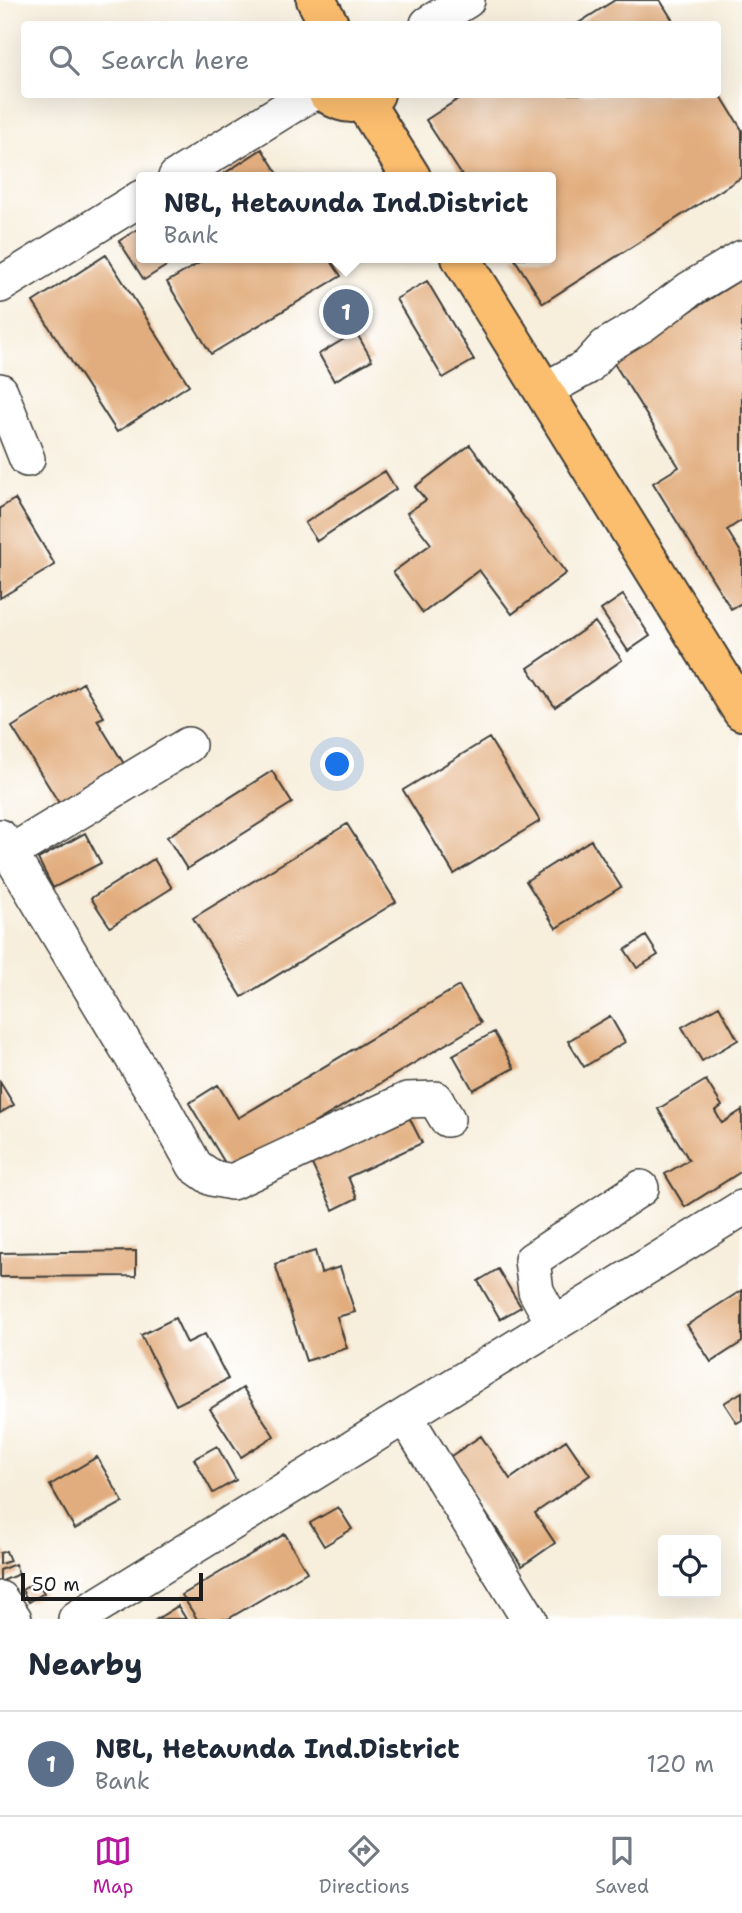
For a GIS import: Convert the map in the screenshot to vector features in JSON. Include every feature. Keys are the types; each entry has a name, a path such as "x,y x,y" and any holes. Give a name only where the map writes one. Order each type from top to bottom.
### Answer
{"highway":[{"path":"316,0 327,21"},
{"path":"357,98 408,172"},
{"path":"464,263 742,711"}],"street":[{"path":"433,21 467,0"},
{"path":"184,172 304,98"},
{"path":"0,285 136,201"},
{"path":"543,391 587,367 606,346 643,324 690,289 742,258"},
{"path":"0,391 27,459"},
{"path":"188,746 5,845 160,1102 195,1166 212,1178 232,1182 407,1100 435,1099 447,1119"},
{"path":"554,1324 536,1292 533,1260 641,1188"},
{"path":"87,1616 742,1209"},
{"path":"405,1416 529,1619"},
{"path":"0,1599 13,1619"}],"building":[{"path":"615,0 660,0 673,21 582,21"},
{"path":"721,96 742,130 742,177 543,303 517,263 556,263 556,172 460,172 426,120 460,98 721,98"},
{"path":"262,149 277,172 227,172"},
{"path":"136,230 136,263 171,263 144,280 119,241"},
{"path":"106,255 189,385 117,432 33,302"},
{"path":"199,263 332,263 341,276 211,354 167,282"},
{"path":"742,279 742,520 727,530 742,554 742,603 731,609 653,483 679,467 612,360"},
{"path":"427,281 474,360 443,378 396,299"},
{"path":"356,332 372,360 334,381 319,354"},
{"path":"470,445 566,573 512,614 479,570 423,613 393,572 431,544 407,513 426,500 415,487"},
{"path":"385,471 396,489 317,541 305,523"},
{"path":"15,499 55,565 0,598 0,508"},
{"path":"623,595 650,636 628,651 601,610"},
{"path":"595,622 622,660 555,707 528,668"},
{"path":"83,683 104,717 97,720 124,764 59,803 12,727"},
{"path":"489,738 540,821 454,874 403,790"},
{"path":"272,771 292,803 187,869 167,837"},
{"path":"347,824 396,902 242,997 193,918"},
{"path":"85,833 101,863 53,888 38,859"},
{"path":"591,840 621,887 556,928 526,881"},
{"path":"154,859 172,888 110,927 91,898"},
{"path":"646,936 658,955 637,968 625,950"},
{"path":"459,986 481,1023 231,1173 189,1103 218,1085 238,1118"},
{"path":"719,1006 738,1040 702,1061 682,1027"},
{"path":"610,1016 625,1042 584,1067 568,1041"},
{"path":"494,1032 514,1068 473,1090 453,1055"},
{"path":"706,1080 722,1106 715,1111 722,1123 742,1110 742,1171 685,1207 665,1174 689,1160 658,1109"},
{"path":"0,1082 14,1105 0,1113"},
{"path":"407,1113 422,1143 348,1177 357,1198 333,1210 309,1158"},
{"path":"136,1251 136,1276 0,1277 0,1253"},
{"path":"315,1251 321,1273 340,1267 355,1312 337,1317 347,1348 306,1361 275,1264"},
{"path":"498,1269 521,1307 500,1319 478,1281"},
{"path":"742,1290 742,1342 711,1362 687,1325"},
{"path":"175,1318 187,1343 205,1334 228,1379 176,1405 141,1335"},
{"path":"243,1388 274,1436 241,1457 210,1409"},
{"path":"742,1392 742,1420 737,1423 724,1403"},
{"path":"481,1436 510,1479 566,1440 590,1475 535,1513 555,1543 522,1566 448,1458"},
{"path":"217,1446 236,1480 213,1493 194,1459"},
{"path":"97,1457 123,1502 75,1529 50,1485"},
{"path":"338,1507 352,1529 324,1546 310,1523"},
{"path":"285,1534 307,1572 228,1619 197,1619 182,1595"},
{"path":"6,1551 10,1561 0,1564 0,1553"},
{"path":"15,1564 19,1574 0,1582 0,1570"},
{"path":"37,1581 44,1593 29,1602 22,1590"},
{"path":"178,1606 186,1619 157,1619"}],"place":[{"name":"NBL, Hetaunda Ind.District","path":"346,312"}]}
